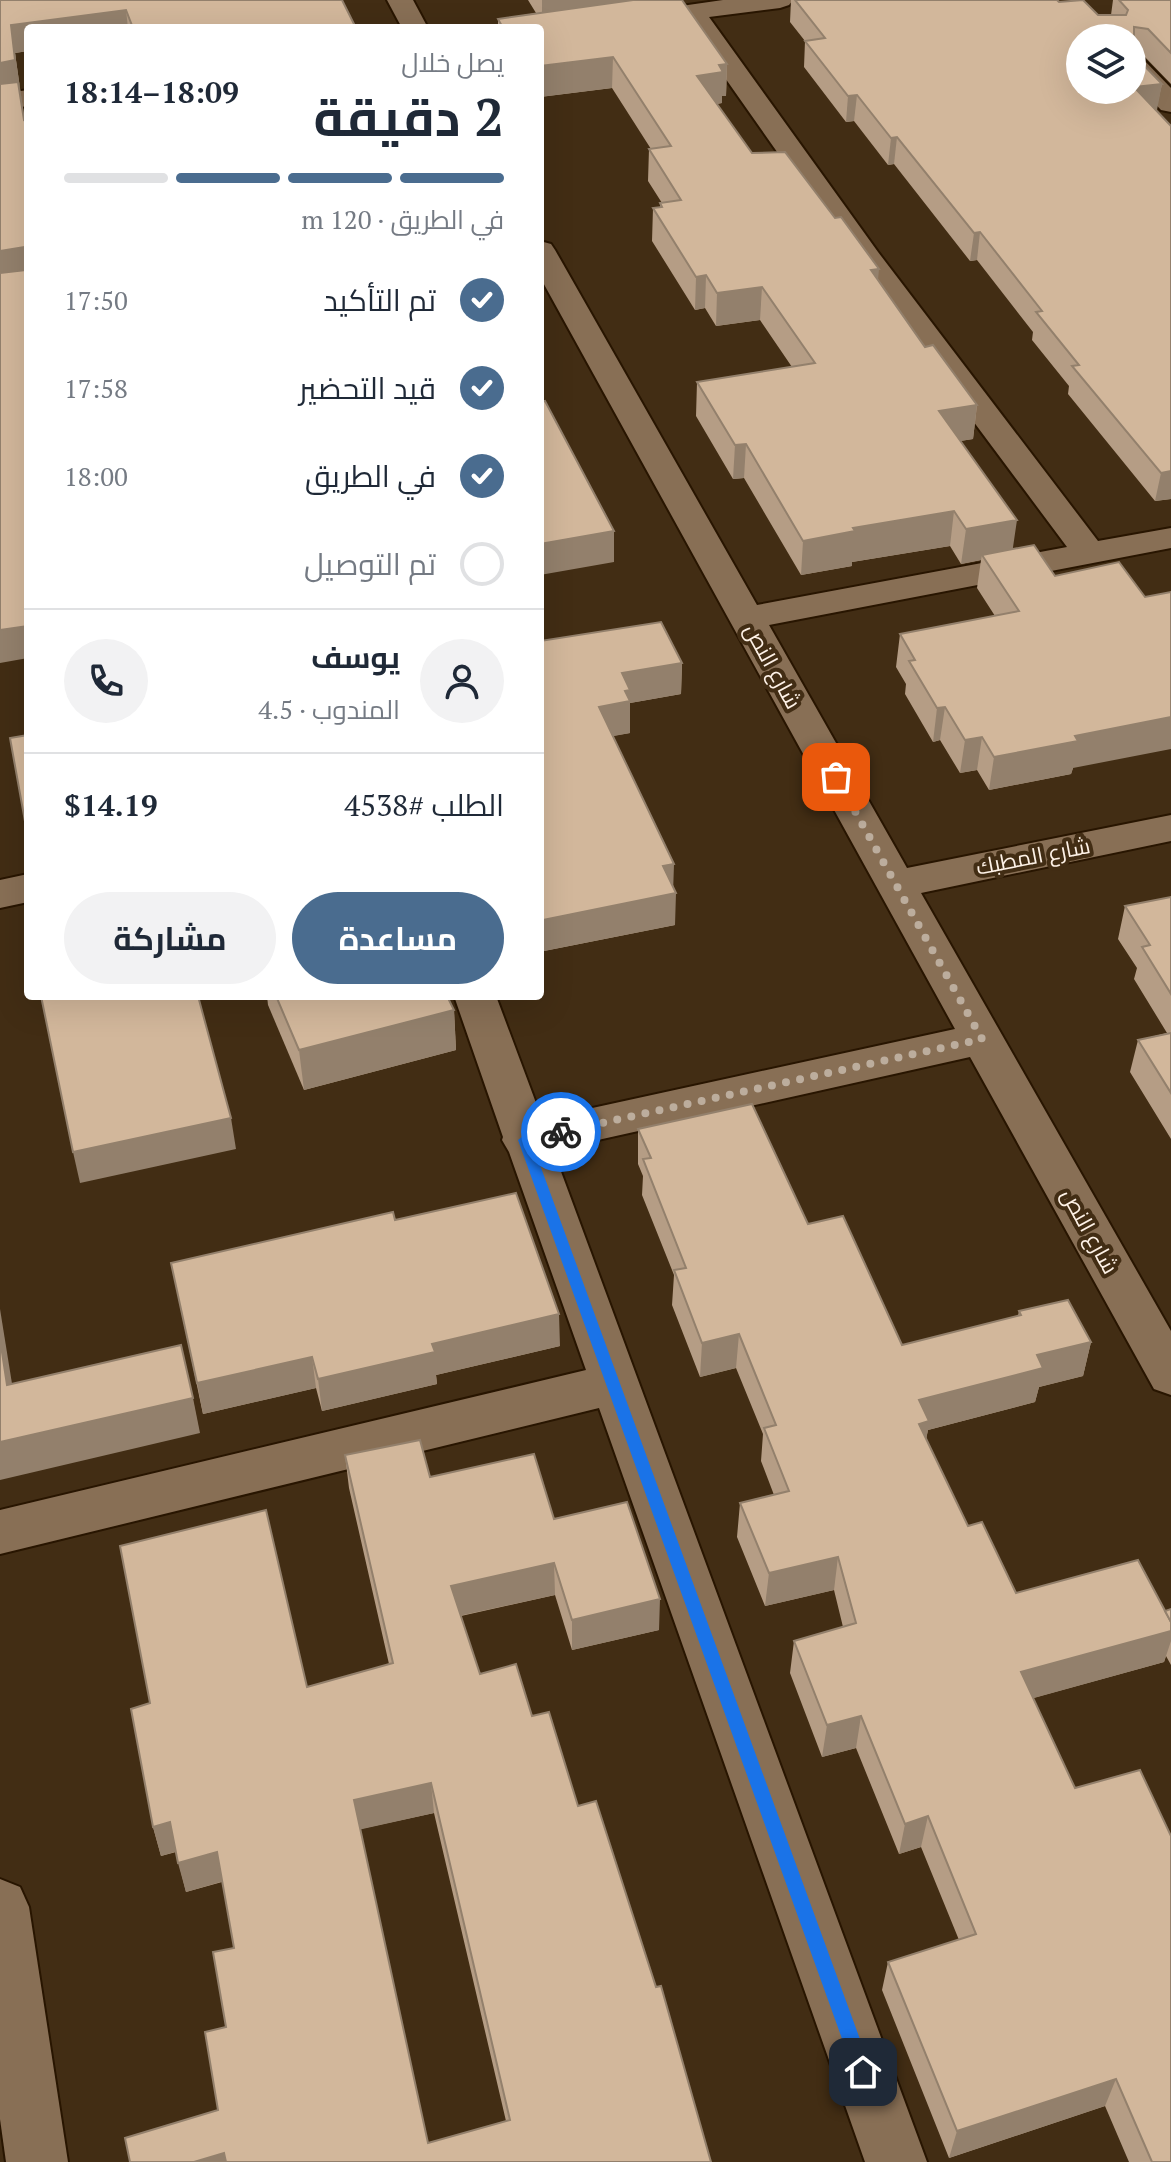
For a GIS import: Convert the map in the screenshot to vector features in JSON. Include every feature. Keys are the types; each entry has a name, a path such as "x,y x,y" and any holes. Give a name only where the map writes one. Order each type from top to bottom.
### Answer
{"street":[{"path":"400,0 413,24"},
{"path":"648,18 780,0"},
{"path":"692,12 867,258 1090,554"},
{"path":"1146,75 1167,94"},
{"path":"0,102 24,99"},
{"name":"شارع النص","path":"544,257 1171,1375"},
{"path":"746,618 1171,538"},
{"name":"شارع المطبك","path":"896,884 1171,828"},
{"path":"0,894 24,889"},
{"path":"476,1000 524,1140 896,2162"},
{"path":"524,1140 982,1039"},
{"path":"0,1532 613,1384"},
{"path":"0,1907 37,2162"}],"building":[{"path":"0,0 342,0 354,24 131,24 126,10 11,25 15,60 0,63"},
{"path":"633,0 682,0 727,64 719,65 723,72 697,76 752,153 785,152 835,218 841,217 879,269 871,270 925,347 933,345 977,405 939,411 1017,520 966,529 954,511 853,528 855,531 803,541 746,444 735,445 697,382 815,363 762,287 717,293 706,275 696,277 653,208 662,207 660,203 681,200 649,149 671,146 613,57 544,66 544,24 501,24 498,19"},
{"path":"795,0 1083,0 1098,15 1126,15 1128,10 1119,0 1171,0 1171,53 1146,29 1146,24 1066,24 1066,104 1146,104 1146,100 1171,126 1171,471 1161,473 1072,366 1079,365 1036,312 1042,311 980,232 974,233 897,137 891,138 857,95 848,96 805,41 825,38"},
{"path":"1146,67 1162,84 1146,86"},
{"path":"18,82 24,120 24,247 0,251 0,84"},
{"path":"24,270 24,627 0,630 0,273"},
{"path":"545,401 614,531 544,543"},
{"path":"1034,545 1055,576 1119,562 1145,597 1171,592 1171,717 1075,736 1078,741 994,757 982,737 965,740 945,707 937,708 909,661 915,660 900,634 1019,611 982,555"},
{"path":"661,622 682,663 622,673 630,690 625,691 630,701 599,707 674,864 663,866 676,893 544,920 544,640"},
{"path":"24,736 24,816 10,738"},
{"path":"1171,897 1171,994 1142,947 1150,945 1125,906"},
{"path":"42,1000 199,1000 231,1118 73,1152"},
{"path":"278,1000 449,1000 454,1010 299,1050"},
{"path":"1171,1033 1171,1093 1138,1040"},
{"path":"752,1104 808,1224 843,1216 902,1345 1068,1300 1091,1342 1037,1355 1043,1368 919,1400 929,1421 919,1424 968,1526 982,1522 1016,1593 1138,1560 1171,1622 1171,1631 1021,1672 1075,1788 1140,1770 1171,1836 1171,2162 1152,2162 1116,2079 957,2131 888,1962 976,1934 928,1816 905,1824 861,1716 827,1725 794,1641 856,1623 838,1557 769,1573 740,1503 789,1491 764,1428 776,1425 739,1334 702,1343 674,1270 686,1268 643,1159 651,1158 638,1129"},
{"path":"516,1193 559,1314 432,1344 435,1352 318,1379 312,1357 197,1383 171,1263 393,1212 395,1220"},
{"path":"0,1339 7,1385 181,1345 193,1398 0,1442"},
{"path":"420,1440 430,1477 534,1454 554,1519 627,1502 660,1599 572,1620 554,1563 451,1586 480,1674 516,1664 532,1716 549,1712 578,1806 596,1801 656,1987 661,1986 711,2162 226,2162 224,2153 194,2162 130,2162 125,2138 218,2110 205,2032 226,2027 213,1952 234,1948 217,1852 178,1863 170,1822 153,1827 131,1709 150,1703 120,1546 266,1510 307,1687 393,1663 345,1455","holes":["431,1783 510,2120 428,2143 354,1800"]}],"way so far":[{"path":"561,1132 982,1039 836,777"}],"route":[{"path":"561,1132 524,1140 863,2072"}]}
